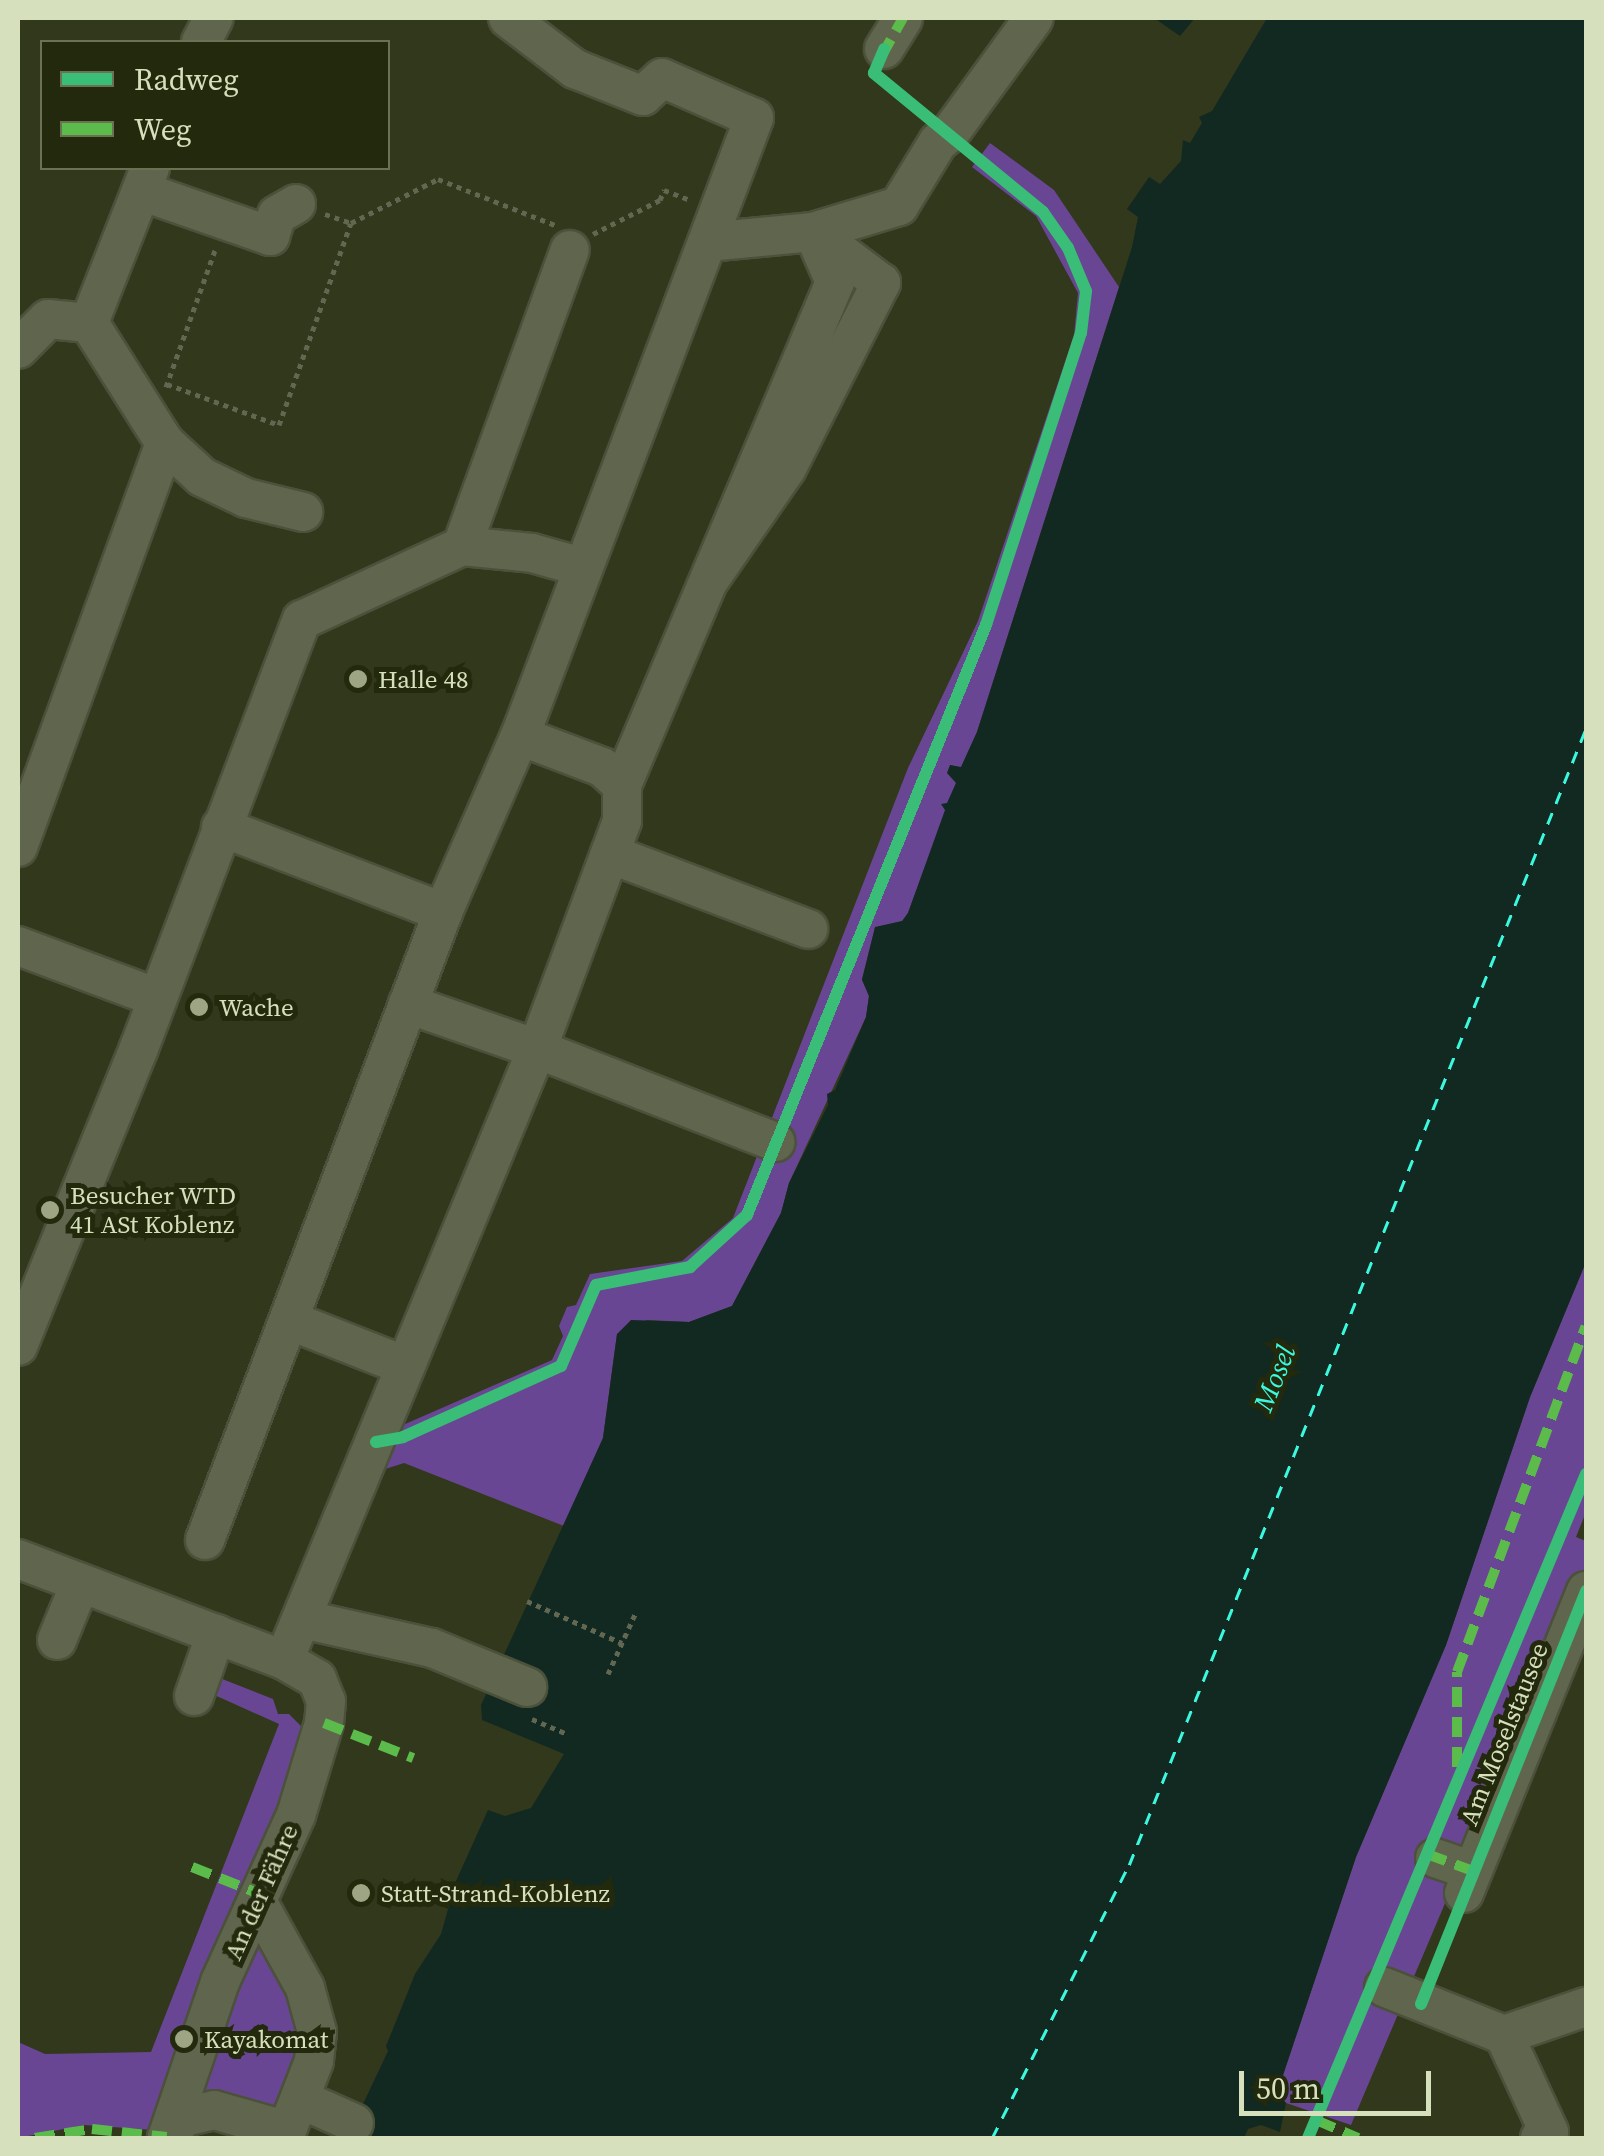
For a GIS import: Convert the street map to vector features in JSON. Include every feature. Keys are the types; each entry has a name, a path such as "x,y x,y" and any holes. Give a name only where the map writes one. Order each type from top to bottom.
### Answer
{"street":[{"path":"202,40 214,18"},
{"path":"204,1540 291,1321 443,912 520,736 754,118 662,78 643,96 574,69 508,18"},
{"path":"713,226 813,232 899,206 938,142 950,133 1034,18"},
{"path":"90,323 146,179 226,220 270,236 277,214 296,204"},
{"path":"710,579 787,468 881,283 813,232"},
{"path":"18,1559 284,1660 537,1049 622,822 622,785 835,282 813,232"},
{"path":"462,546 574,239"},
{"path":"18,348 48,319 90,323"},
{"path":"90,323 159,433 202,478 246,498 303,512"},
{"path":"18,846 159,433"},
{"path":"18,1346 158,998 302,620 462,546 532,553 582,567"},
{"path":"520,736 602,767 622,785"},
{"path":"221,828 443,912"},
{"path":"610,854 808,929"},
{"path":"18,946 158,998"},
{"path":"408,1004 537,1049 776,1142"},
{"path":"291,1321 405,1366"},
{"path":"57,1640 80,1584"},
{"name":"Am Moselstausee","path":"1435,1858 1469,1882 1586,1591"},
{"path":"302,1619 432,1648 527,1686"},
{"path":"194,1696 216,1634"},
{"name":"An der Fähre","path":"166,2138 220,1982 296,1815 324,1723 326,1701 317,1679 284,1660"},
{"path":"257,1901 285,1945 314,2010 314,2061 285,2129"},
{"path":"1384,1988 1504,2035 1586,2006"},
{"path":"1504,2035 1549,2132 1540,2138"},
{"path":"166,2138 184,2116 214,2110 285,2129 354,2123"}],"path":[{"path":"167,384 279,425 350,224 438,179 574,239 660,200 664,190 713,226"},
{"path":"159,433 167,384 226,220"},
{"path":"527,1601 622,1644"},
{"path":"608,1674 636,1612"}],"shaded area":[{"path":"990,143 1054,190 1119,287 977,732 961,768 950,765 956,783 908,913 903,921 875,928 862,979 869,996 866,1017 789,1183 781,1213 732,1306 689,1322 647,1320 617,1334 603,1438 564,1526 404,1463 376,1472 396,1428 552,1360 563,1336 559,1326 567,1307 576,1305 590,1274 682,1261 733,1218 908,768 978,621 1074,335 1078,293 1036,216 972,167"},
{"path":"1586,1262 1586,1512 1576,1537 1586,1541 1586,1571 1351,2125 1286,2103 1277,2093 1356,1857 1446,1645 1530,1397"},
{"path":"212,1675 273,1699 278,1714 289,1714 302,1727 310,1717 310,1732 154,2130 84,2125 18,2138 18,2042 45,2054 151,2052 279,1724 210,1693"},
{"path":"256,1921 310,2027 281,2119 187,2104"}],"water":[{"path":"1154,18 1195,18 1180,36"},
{"name":"Mosel","path":"1267,18 1586,18 1586,1262 1530,1397 1446,1645 1356,1857 1277,2093 1286,2103 1280,2132 1261,2125 1248,2129 1244,2138 347,2138 388,2051 386,2046 415,1974 441,1934 456,1881 488,1810 505,1816 531,1808 564,1754 482,1720 481,1705 603,1438 617,1334 631,1320 689,1322 732,1306 781,1213 789,1183 828,1105 827,1094 835,1090 866,1017 869,996 862,980 875,927 902,921 908,913 945,810 941,804 947,803 956,783 947,773 950,765 961,767 977,732 1132,247 1138,217 1127,209 1149,177 1160,184 1181,161 1183,140 1190,143 1202,123 1199,117 1212,111"}],"ferry route":[{"path":"992,2138 1129,1865 1586,728"}],"marked path":[{"path":"881,57 903,18"},
{"path":"1457,1767 1457,1672 1586,1326"},
{"path":"324,1723 413,1758"},
{"path":"1427,1854 1473,1871"},
{"path":"192,1867 260,1894"},
{"path":"1316,2120 1358,2138"},
{"path":"35,2138 92,2129 167,2137"}],"cycle path":[{"path":"376,1442 403,1437 561,1366 596,1285 690,1267 747,1215 986,625 1081,333 1086,291 1068,248 1043,212 874,73 884,49"},
{"path":"1308,2138 1586,1474"},
{"path":"1421,2004 1586,1591"}],"place":[{"name":"Halle 48","path":"358,679"},
{"name":"Wache","path":"199,1007"},
{"name":"Besucher WTD 41 ASt Koblenz","path":"50,1210"},
{"name":"Statt-Strand-Koblenz","path":"361,1893"},
{"name":"Kayakomat","path":"184,2039"}]}
